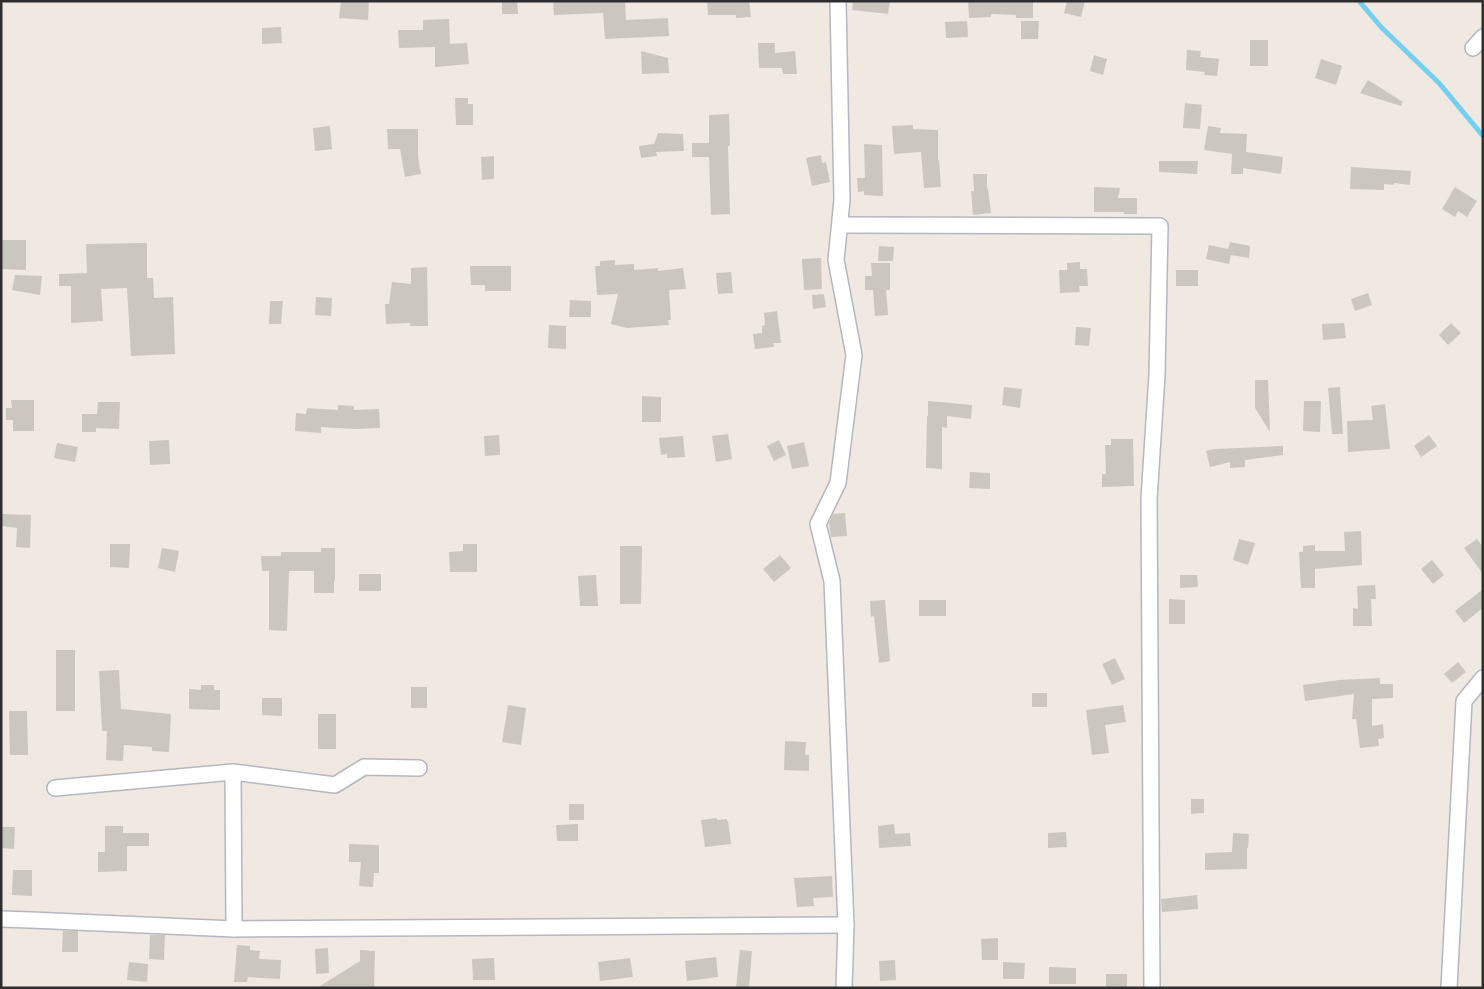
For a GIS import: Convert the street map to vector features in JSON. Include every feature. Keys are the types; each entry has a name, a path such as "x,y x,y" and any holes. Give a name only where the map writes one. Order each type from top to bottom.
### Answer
{"street":[{"path":"838,1 842,200 836,260 854,355 838,483 818,524 832,581 846,925 844,988"},
{"path":"840,225 1160,226 1156,375 1149,499 1152,988"},
{"path":"1449,988 1464,702 1483,678"},
{"path":"55,788 233,772 335,785 364,767 419,768"},
{"path":"233,772 234,930"},
{"path":"1,920 234,930 846,925"}],"building":[{"path":"341,1 369,1 368,20 339,18"},
{"path":"517,1 518,14 502,14 502,2"},
{"path":"553,1 625,1 626,20 668,18 669,36 605,39 603,13 554,15"},
{"path":"707,1 749,1 751,17 736,18 736,15 708,15"},
{"path":"853,1 890,1 888,14 852,10"},
{"path":"968,1 1033,1 1033,18 1016,18 1016,15 991,14 991,17 969,18"},
{"path":"1067,1 1085,1 1081,17 1064,13"},
{"path":"449,19 450,44 467,43 469,64 435,67 435,47 399,48 398,30 423,30 423,20"},
{"path":"967,21 968,37 946,38 945,22"},
{"path":"1021,21 1039,21 1038,39 1021,39"},
{"path":"281,27 282,43 262,44 262,28"},
{"path":"1250,40 1268,40 1268,66 1250,66"},
{"path":"758,43 775,43 775,53 795,51 797,74 783,74 782,68 759,68"},
{"path":"1187,50 1201,51 1200,57 1219,59 1217,76 1204,75 1205,72 1186,70"},
{"path":"641,51 668,58 669,73 642,74"},
{"path":"1094,55 1107,59 1103,75 1090,71"},
{"path":"1321,59 1342,66 1336,85 1315,78"},
{"path":"1368,80 1403,102 1401,106 1360,93"},
{"path":"455,98 468,98 468,104 473,104 473,125 456,125"},
{"path":"1185,103 1202,105 1200,129 1183,128"},
{"path":"729,114 730,214 711,215 709,157 692,157 692,143 709,143 709,115"},
{"path":"913,125 913,129 938,130 938,160 941,187 924,188 921,152 894,154 892,126"},
{"path":"330,126 332,149 315,151 313,128"},
{"path":"1208,126 1221,128 1220,133 1247,134 1246,152 1283,157 1281,174 1243,168 1243,174 1231,174 1232,154 1204,150"},
{"path":"387,129 418,129 418,157 421,174 405,177 400,149 388,149"},
{"path":"658,133 683,134 684,151 656,152 657,156 641,158 639,146 654,144"},
{"path":"864,144 882,145 883,196 864,195 864,191 858,192 857,178 865,178"},
{"path":"821,155 822,163 826,162 830,182 812,186 806,158"},
{"path":"494,156 494,179 482,180 481,157"},
{"path":"1159,161 1198,161 1197,174 1159,172"},
{"path":"1351,167 1411,171 1410,185 1384,184 1384,190 1350,189"},
{"path":"973,174 987,174 987,189 991,213 973,215 971,191 974,191"},
{"path":"1094,187 1120,188 1118,198 1137,198 1137,214 1094,212"},
{"path":"1455,187 1477,201 1467,217 1458,211 1455,217 1442,209"},
{"path":"1,240 26,240 26,270 1,269"},
{"path":"1230,242 1250,246 1249,258 1231,255 1229,264 1206,259 1209,245 1228,249"},
{"path":"147,243 147,278 153,278 154,298 173,297 175,354 131,356 127,288 101,289 103,321 71,323 71,286 59,286 59,274 87,273 86,244"},
{"path":"879,246 894,247 893,261 878,261"},
{"path":"821,258 822,289 804,290 802,259"},
{"path":"615,260 615,265 634,264 634,270 658,268 658,271 683,268 686,289 669,290 671,320 668,320 669,325 627,328 611,324 618,294 597,295 595,266 600,266 600,261"},
{"path":"1080,262 1080,269 1087,269 1088,286 1079,286 1080,292 1060,293 1059,270 1067,270 1067,263"},
{"path":"871,263 890,263 890,290 886,290 888,315 875,316 873,290 865,290 865,276 872,276"},
{"path":"470,266 511,266 511,291 485,291 485,285 471,285"},
{"path":"427,267 428,326 410,326 410,323 386,324 385,304 389,304 392,282 411,284 411,268"},
{"path":"1176,270 1198,270 1198,286 1176,286"},
{"path":"731,272 733,293 718,294 716,273"},
{"path":"15,275 42,276 40,295 12,290"},
{"path":"1368,293 1372,305 1355,311 1351,299"},
{"path":"824,294 826,307 813,309 812,295"},
{"path":"316,297 332,298 331,316 315,315"},
{"path":"570,300 591,301 591,317 569,317"},
{"path":"270,301 283,301 281,324 269,324"},
{"path":"777,311 781,343 773,343 774,347 755,349 753,334 762,333 762,326 765,325 764,313"},
{"path":"1344,323 1346,338 1323,340 1322,324"},
{"path":"1451,323 1461,333 1448,345 1439,335"},
{"path":"549,325 566,326 566,349 548,348"},
{"path":"1076,327 1091,328 1089,346 1075,345"},
{"path":"1255,380 1268,380 1270,432 1255,408"},
{"path":"1004,387 1022,389 1020,408 1002,405"},
{"path":"1340,387 1343,434 1332,434 1328,388"},
{"path":"642,396 661,397 661,422 642,422"},
{"path":"11,400 34,400 34,431 13,431 13,420 6,420 6,408 12,408"},
{"path":"928,401 972,405 971,419 947,416 947,428 942,427 942,469 926,468"},
{"path":"1304,401 1321,401 1320,432 1303,431"},
{"path":"98,402 120,402 119,429 96,428 96,432 82,432 82,414 97,414"},
{"path":"1385,404 1390,449 1348,452 1347,421 1373,420 1371,406"},
{"path":"338,405 354,406 354,410 379,409 380,428 321,427 321,433 295,431 296,413 306,414 307,408 338,410"},
{"path":"728,434 732,459 716,462 712,436"},
{"path":"499,435 500,455 485,456 484,436"},
{"path":"1429,435 1437,446 1421,457 1414,446"},
{"path":"683,436 685,457 667,458 667,454 661,455 659,438"},
{"path":"1111,439 1133,439 1134,486 1102,487 1102,474 1106,474 1105,445 1111,445"},
{"path":"169,440 170,464 150,465 149,441"},
{"path":"779,440 786,455 774,461 767,446"},
{"path":"804,442 809,466 792,469 787,446"},
{"path":"57,443 78,447 75,462 54,458"},
{"path":"1283,446 1283,455 1245,460 1245,467 1230,468 1230,462 1210,467 1206,451 1214,449"},
{"path":"970,472 990,473 990,489 969,488"},
{"path":"845,513 847,536 831,537 829,523 833,514"},
{"path":"2,514 31,515 30,548 16,547 17,528 1,526"},
{"path":"1361,531 1362,565 1315,569 1315,588 1301,588 1299,552 1303,552 1303,546 1315,545 1315,551 1345,551 1344,532"},
{"path":"1239,539 1255,543 1248,565 1233,560"},
{"path":"1477,539 1483,547 1483,574 1464,548"},
{"path":"110,544 130,544 129,568 110,567"},
{"path":"463,544 477,544 477,572 450,572 449,552 463,551"},
{"path":"620,546 642,546 641,604 620,604"},
{"path":"162,548 179,551 175,572 158,568"},
{"path":"321,548 335,548 334,593 314,593 314,571 289,571 287,631 269,630 269,571 262,571 261,556 281,556 281,552 321,552"},
{"path":"780,555 791,568 774,582 763,569"},
{"path":"1432,560 1444,575 1433,584 1421,569"},
{"path":"359,574 381,574 381,591 359,591"},
{"path":"596,575 598,606 580,606 578,576"},
{"path":"1180,575 1197,575 1198,587 1180,588"},
{"path":"1375,585 1376,599 1371,599 1372,626 1353,626 1353,608 1358,609 1357,586"},
{"path":"1483,589 1483,608 1464,623 1455,611"},
{"path":"1169,599 1185,600 1185,624 1169,624"},
{"path":"885,600 890,661 879,663 874,616 871,617 870,601"},
{"path":"919,600 946,600 946,616 919,616"},
{"path":"56,650 75,650 75,711 56,711"},
{"path":"1115,658 1125,679 1112,685 1102,664"},
{"path":"1458,662 1466,672 1452,683 1444,674"},
{"path":"119,670 121,709 171,714 169,752 152,751 152,747 124,745 123,761 106,760 107,731 102,731 99,671"},
{"path":"1380,678 1380,684 1393,684 1393,698 1372,699 1372,726 1383,724 1384,738 1378,739 1379,746 1360,748 1356,719 1352,719 1354,694 1305,701 1303,685 1339,680"},
{"path":"201,685 214,685 214,690 220,690 220,710 189,709 189,689 201,690"},
{"path":"411,687 427,687 427,708 411,708"},
{"path":"1032,693 1047,693 1047,707 1032,707"},
{"path":"262,698 282,698 282,716 262,715"},
{"path":"508,705 526,708 521,745 502,742"},
{"path":"1123,705 1126,722 1105,725 1109,753 1092,755 1086,710"},
{"path":"9,711 27,711 28,755 10,755"},
{"path":"318,714 336,714 336,749 318,749"},
{"path":"785,741 806,742 805,755 809,755 809,771 784,770"},
{"path":"1191,799 1204,799 1204,813 1191,814"},
{"path":"569,804 584,804 584,820 569,820"},
{"path":"717,818 717,820 727,819 731,844 705,847 701,820"},
{"path":"578,824 578,841 557,841 556,825"},
{"path":"894,824 895,834 910,833 911,846 879,848 878,826"},
{"path":"105,826 123,826 123,833 149,833 149,846 127,846 127,871 98,872 98,852 105,852"},
{"path":"1,827 15,827 14,849 1,848"},
{"path":"1066,832 1067,847 1048,848 1048,833"},
{"path":"1233,833 1249,834 1247,869 1205,870 1205,853 1232,852"},
{"path":"349,844 379,845 379,873 374,873 373,887 359,886 361,862 349,862"},
{"path":"13,870 32,870 32,896 12,895"},
{"path":"832,876 833,897 813,898 814,906 797,907 794,878"},
{"path":"1197,895 1198,909 1162,912 1161,899"},
{"path":"63,931 78,931 78,952 62,952"},
{"path":"150,935 165,935 164,960 149,959"},
{"path":"998,938 998,960 982,960 981,939"},
{"path":"237,945 250,946 250,950 260,951 259,959 281,960 280,979 248,977 247,982 234,982"},
{"path":"328,948 329,973 316,974 315,949"},
{"path":"360,950 375,951 374,988 317,988 360,961"},
{"path":"740,950 752,951 749,988 736,988"},
{"path":"716,957 718,977 687,981 685,961"},
{"path":"494,958 495,980 473,980 472,959"},
{"path":"630,958 633,977 600,981 598,962"},
{"path":"895,960 896,980 880,981 879,961"},
{"path":"129,962 148,964 147,982 127,980"},
{"path":"1003,962 1025,963 1024,979 1003,979"},
{"path":"1049,967 1076,968 1076,984 1049,984"},
{"path":"1106,974 1127,974 1127,987 1106,987"}],"waterway":[{"path":"1359,1 1381,27 1439,83 1483,136"}]}
